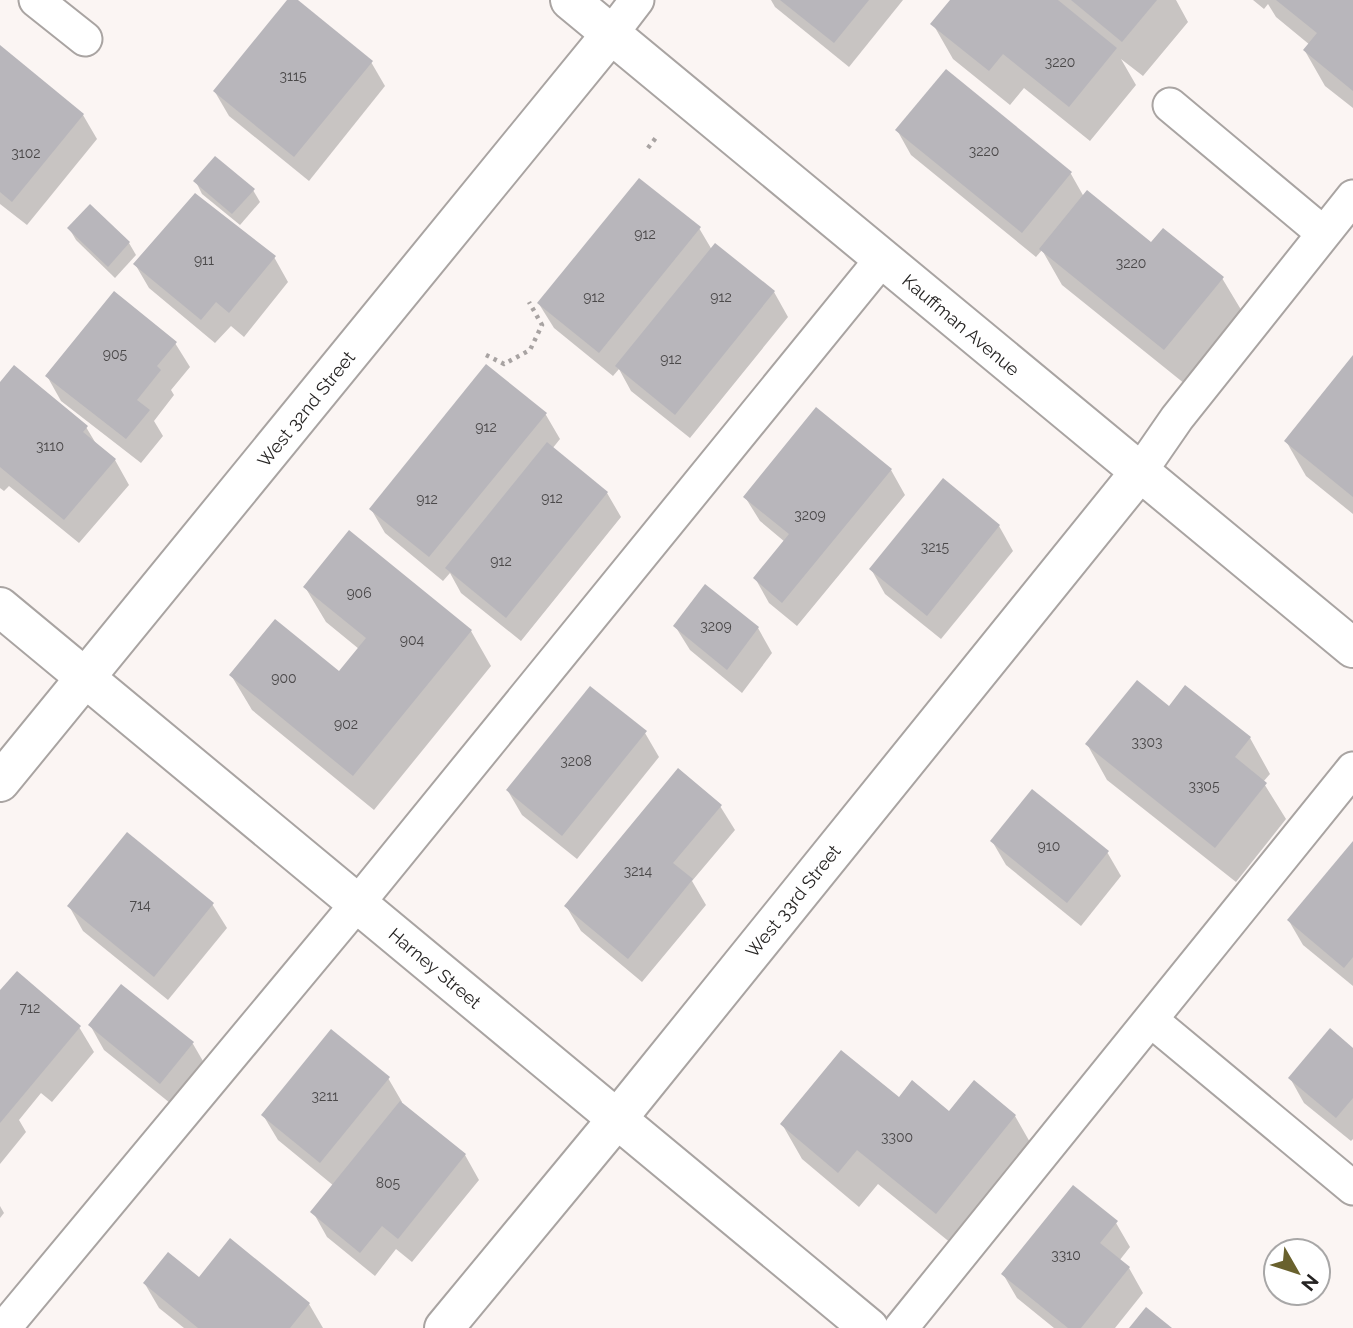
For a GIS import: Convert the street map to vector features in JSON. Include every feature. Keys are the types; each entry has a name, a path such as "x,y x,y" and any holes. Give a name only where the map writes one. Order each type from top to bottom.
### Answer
{"street":[{"name":"Kauffman Avenue","path":"570,0 1353,648"},
{"name":"West 32nd Street","path":"0,782 611,34"},
{"name":"West 33rd Street","path":"444,1328 617,1119 1139,473"},
{"name":"Harney Street","path":"0,607 869,1328"}],"lane":[{"path":"36,0 85,39"},
{"path":"611,34 638,0"},
{"path":"1170,105 1323,233"},
{"path":"1139,473 1177,418 1353,197"},
{"path":"4,1328 357,904 882,258"},
{"path":"901,1328 1353,769"},
{"path":"1151,1020 1353,1188"}],"path":[{"path":"486,355 504,364 530,350 542,325 529,302"}],"building":[{"path":"287,0 298,0 373,61 294,157 213,91"},
{"path":"780,0 869,0 834,43"},
{"path":"950,0 1058,0 1117,48 1069,107 1003,54 989,71 930,24"},
{"path":"1071,0 1157,0 1122,42"},
{"path":"1276,0 1353,0 1353,91 1303,50 1317,33"},
{"path":"0,45 84,114 12,202 0,192"},
{"path":"946,69 1072,172 1022,233 895,130"},
{"path":"215,156 255,189 232,214 193,181"},
{"path":"639,178 701,227 599,353 537,303"},
{"path":"1087,190 1151,242 1163,228 1224,277 1164,350 1039,249"},
{"path":"195,193 276,256 229,313 216,302 201,320 133,264"},
{"path":"90,204 130,242 108,267 67,228"},
{"path":"715,243 775,291 675,415 615,366"},
{"path":"114,291 177,342 157,366 161,370 137,400 150,410 126,439 45,376"},
{"path":"1353,355 1353,497 1284,441"},
{"path":"486,364 547,413 429,557 369,509"},
{"path":"14,365 88,426 83,432 116,459 64,520 0,467 0,382"},
{"path":"816,407 892,469 782,603 753,578 789,534 743,497"},
{"path":"547,442 608,492 506,618 445,568"},
{"path":"943,478 1000,525 927,616 869,569"},
{"path":"349,530 472,630 353,776 229,675 275,619 339,671 366,638 303,587"},
{"path":"705,584 759,627 727,670 673,626"},
{"path":"1137,680 1169,706 1185,685 1251,737 1235,757 1267,783 1215,848 1085,744"},
{"path":"590,686 647,731 562,836 506,790"},
{"path":"678,768 722,805 673,863 693,879 628,959 564,906"},
{"path":"1032,789 1109,851 1067,903 990,841"},
{"path":"127,832 214,903 154,977 67,906"},
{"path":"1353,841 1353,957 1344,968 1287,920"},
{"path":"17,971 81,1026 0,1123 0,990"},
{"path":"121,984 194,1042 160,1084 88,1025"},
{"path":"1330,1028 1353,1048 1353,1098 1336,1118 1288,1078"},
{"path":"331,1029 390,1077 320,1163 261,1115"},
{"path":"841,1050 899,1097 912,1080 949,1111 974,1080 1016,1115 936,1214 857,1150 838,1173 780,1124"},
{"path":"400,1101 466,1154 398,1239 382,1226 360,1253 310,1212"},
{"path":"1073,1185 1118,1221 1100,1243 1130,1267 1081,1328 1068,1328 1001,1274"},
{"path":"230,1238 310,1303 290,1328 198,1328 143,1283 168,1252 199,1277"},
{"path":"1146,1307 1172,1328 1129,1328"}]}
